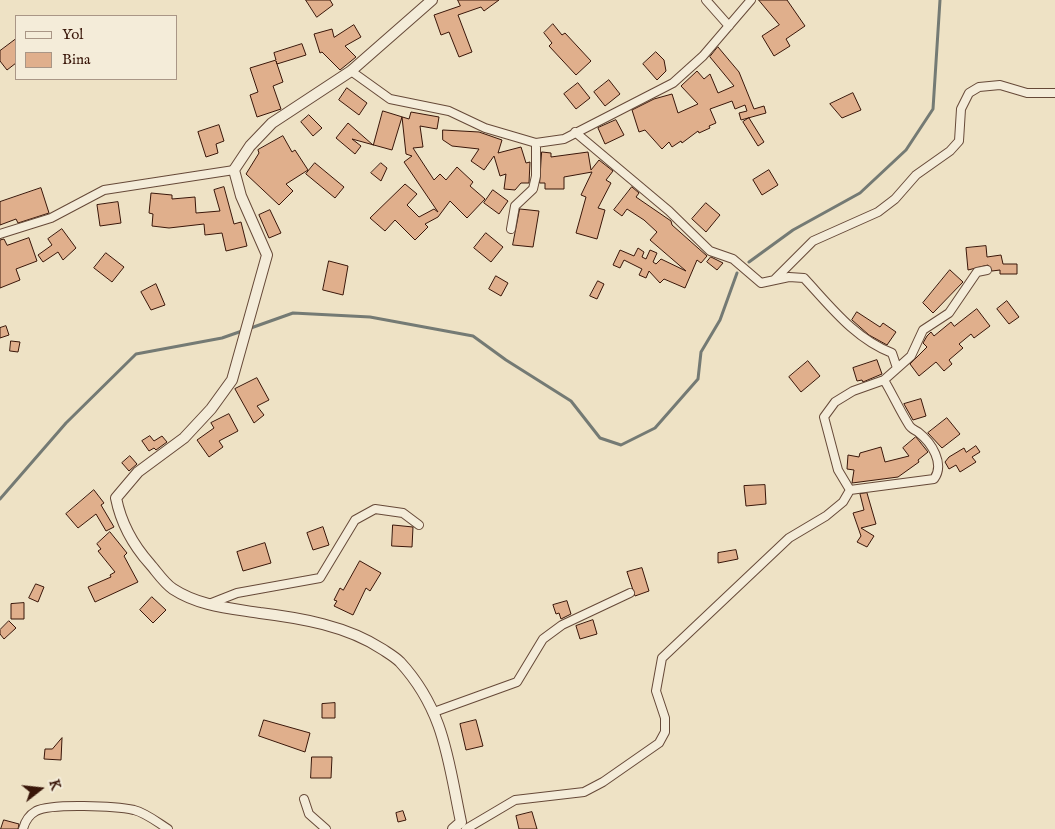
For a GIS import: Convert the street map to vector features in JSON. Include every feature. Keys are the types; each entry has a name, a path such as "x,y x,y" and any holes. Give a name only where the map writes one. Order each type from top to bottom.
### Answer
{"street":[{"path":"0,234 51,218 104,190 234,170 250,146 272,123 351,71 432,0"},
{"path":"706,0 728,26"},
{"path":"351,71 390,99 449,111 485,128 536,143 564,139 672,83 703,56 751,0"},
{"path":"775,279 813,241 878,212 895,199 916,175 950,151 959,141 961,109 968,93 979,88 1000,85 1027,93 1055,93"},
{"path":"575,132 669,211 710,251 733,259 761,283 775,279 804,278 849,326 884,350 892,353 897,368"},
{"path":"511,229 515,206 533,189 536,176 536,143"},
{"path":"234,170 241,196 267,255 232,380 211,409 184,438 138,472 116,498 120,518 139,552 171,588 195,601 297,618 364,637 399,661 422,690 434,712 451,766 461,822 453,829"},
{"path":"850,490 838,470 824,417 835,402 853,391 884,380 911,356 923,330 949,313 977,272 987,270"},
{"path":"850,490 869,488 876,485 934,479 939,472 940,463 935,454 919,433 910,428 884,380"},
{"path":"466,829 515,800 584,792 609,778 659,742 665,732 665,718 656,691 662,658 790,538 826,516 843,502 850,490"},
{"path":"207,604 237,593 320,578 355,520 375,509 403,513 419,525"},
{"path":"434,712 516,682 543,639 562,624 630,593"},
{"path":"304,799 309,814 326,829"},
{"path":"23,829 29,816 37,810 85,806 134,810 153,818 168,829"}],"building":[{"path":"306,0 330,0 333,5 317,17"},
{"path":"458,0 499,0 484,11 481,7 458,15 472,52 459,57 449,32 441,35 434,15 460,6"},
{"path":"759,0 787,0 805,26 786,39 790,46 774,56 762,36 779,25"},
{"path":"553,24 562,35 565,33 591,61 576,75 549,46 552,43 544,33"},
{"path":"354,25 361,37 345,46 356,57 340,70 322,52 320,53 314,34 332,29 334,37"},
{"path":"15,40 15,64 7,70 0,61 0,51"},
{"path":"302,44 306,55 277,64 283,82 273,86 281,109 257,117 250,95 258,92 250,68 276,60 274,53"},
{"path":"718,47 739,72 754,109 764,106 766,113 741,120 739,113 747,111 745,105 735,109 732,101 710,109 716,123 709,126 710,128 699,133 698,131 682,143 681,141 672,147 669,142 662,149 645,130 639,132 632,110 654,99 672,94 678,113 698,104 681,86 697,71 704,79 710,74 718,93 734,86 710,57"},
{"path":"656,52 664,60 666,71 657,80 643,64"},
{"path":"609,80 620,94 605,106 594,92"},
{"path":"578,83 590,98 576,109 564,94"},
{"path":"347,88 367,103 359,115 339,100"},
{"path":"853,93 861,110 842,118 830,104"},
{"path":"383,111 409,119 411,112 439,117 437,129 420,126 423,147 413,148 434,180 440,174 446,180 457,167 473,182 470,186 485,199 467,218 450,201 438,217 425,224 428,227 415,240 395,220 385,231 370,218 405,184 417,194 407,205 419,217 434,209 438,212 404,162 412,156 406,154 402,117 392,150 373,145"},
{"path":"309,115 322,128 313,136 301,122"},
{"path":"749,118 764,142 758,146 743,122"},
{"path":"616,120 624,135 605,144 598,128"},
{"path":"348,123 373,145 352,139 361,146 355,154 336,138"},
{"path":"219,125 224,141 216,144 218,153 206,157 198,132"},
{"path":"443,130 479,132 502,140 498,153 521,147 526,163 530,162 529,183 521,183 515,190 504,189 506,174 500,176 494,156 484,170 471,161 479,149 452,146 443,140"},
{"path":"283,136 292,152 295,150 308,170 286,184 293,191 279,205 246,174 259,153 258,150"},
{"path":"542,152 551,153 551,157 588,152 591,170 599,160 613,171 606,180 611,183 598,208 605,210 597,239 576,233 586,197 581,195 592,172 564,177 564,189 545,189 545,183 540,183"},
{"path":"315,163 344,187 335,198 306,174"},
{"path":"381,163 387,168 381,181 371,173"},
{"path":"769,170 778,185 762,195 753,180"},
{"path":"224,187 234,224 241,222 247,246 226,251 222,233 205,235 204,224 169,228 152,226 153,214 149,213 151,193 172,195 172,199 195,197 196,213 220,211 214,190"},
{"path":"632,187 639,193 636,197 671,221 672,225 707,256 701,263 697,260 685,288 664,279 660,283 649,271 646,278 639,275 642,269 624,260 620,268 613,265 620,250 634,256 638,248 644,252 642,257 646,259 650,250 657,253 653,262 656,264 661,259 686,271 650,240 657,232 644,220 627,209 622,216 614,210"},
{"path":"41,188 49,213 18,223 16,219 0,225 0,202"},
{"path":"493,190 508,201 499,214 484,203"},
{"path":"118,202 121,223 100,226 97,205"},
{"path":"706,203 720,215 706,232 692,219"},
{"path":"520,209 539,211 533,247 513,245"},
{"path":"270,210 281,233 269,238 259,215"},
{"path":"62,229 76,248 63,260 58,252 43,262 38,255 52,245 48,239"},
{"path":"486,233 503,247 491,262 474,248"},
{"path":"29,238 37,261 16,269 20,280 0,288 0,240 4,239 7,245"},
{"path":"986,246 987,257 1001,255 1003,264 1017,264 1017,274 1000,274 1000,270 992,271 988,265 968,270 966,248"},
{"path":"106,253 124,267 112,282 94,268"},
{"path":"711,257 723,263 717,270 707,262"},
{"path":"329,261 348,266 343,295 323,290"},
{"path":"950,270 963,282 933,313 923,303"},
{"path":"496,276 508,283 501,296 489,289"},
{"path":"598,281 604,284 597,299 590,296"},
{"path":"156,284 165,305 151,310 141,292"},
{"path":"1007,301 1019,317 1009,324 997,309"},
{"path":"977,309 990,326 974,338 971,334 959,344 963,348 949,360 952,364 944,371 936,362 919,376 910,364 927,347 923,343 927,336 931,332 934,336 951,322 954,326"},
{"path":"857,312 880,327 883,323 896,332 887,345 869,335 852,320"},
{"path":"6,326 9,335 0,338 0,328"},
{"path":"11,341 20,342 18,352 10,351"},
{"path":"877,360 882,374 863,382 862,380 857,381 853,368"},
{"path":"808,361 820,376 801,392 789,377"},
{"path":"257,378 269,400 257,406 264,415 254,423 235,389"},
{"path":"921,399 926,416 913,420 904,404"},
{"path":"229,414 238,431 219,441 223,447 209,457 197,440 214,428 211,423"},
{"path":"947,418 960,434 942,448 928,433"},
{"path":"150,436 154,441 162,436 167,442 156,450 154,448 149,451 142,441"},
{"path":"916,437 928,452 918,460 919,462 898,477 852,483 854,470 847,469 848,455 859,457 860,453 881,447 885,462 909,456 903,448"},
{"path":"976,446 980,452 972,457 976,462 960,472 956,465 949,469 945,462 949,457 964,448 966,452"},
{"path":"130,456 137,464 129,471 122,463"},
{"path":"765,485 766,504 746,506 744,486"},
{"path":"94,490 104,503 101,505 114,527 106,531 96,514 78,528 66,514"},
{"path":"867,493 876,524 861,528 874,536 867,547 857,542 861,536 853,513 864,510 860,494"},
{"path":"393,525 413,527 412,547 392,546"},
{"path":"323,527 329,545 313,550 307,533"},
{"path":"110,532 127,553 124,556 138,582 95,602 88,587 111,577 110,575 115,572 98,551 101,549 97,544"},
{"path":"265,543 271,563 243,571 237,552"},
{"path":"736,550 738,559 718,563 718,553"},
{"path":"360,561 381,573 370,591 366,588 353,615 334,606 337,601 334,600 340,588 343,590"},
{"path":"642,568 649,591 635,596 627,572"},
{"path":"36,584 44,587 38,602 29,598"},
{"path":"152,597 166,610 153,623 140,610"},
{"path":"567,601 571,614 561,619 559,613 556,614 553,605"},
{"path":"24,603 24,619 11,619 11,604"},
{"path":"593,620 597,634 580,639 576,626"},
{"path":"9,621 16,628 4,639 0,634 0,630"},
{"path":"335,703 335,718 322,718 322,704"},
{"path":"264,720 310,733 305,752 259,736"},
{"path":"476,720 483,746 466,750 460,724"},
{"path":"62,738 61,760 44,759 45,749 52,749"},
{"path":"312,757 332,757 331,778 311,778"},
{"path":"403,811 406,820 398,822 396,813"},
{"path":"532,812 537,829 519,829 516,816"},
{"path":"4,820 19,824 18,829 1,829"}],"waterway":[{"path":"749,262 793,230 860,193 906,150 933,109 940,0"},
{"path":"248,329 293,313 370,317 473,336 506,360 571,401 600,438 621,445 655,428 698,379 701,352 720,320 737,273"},
{"path":"0,499 66,423 136,354 222,338 242,331"}]}
